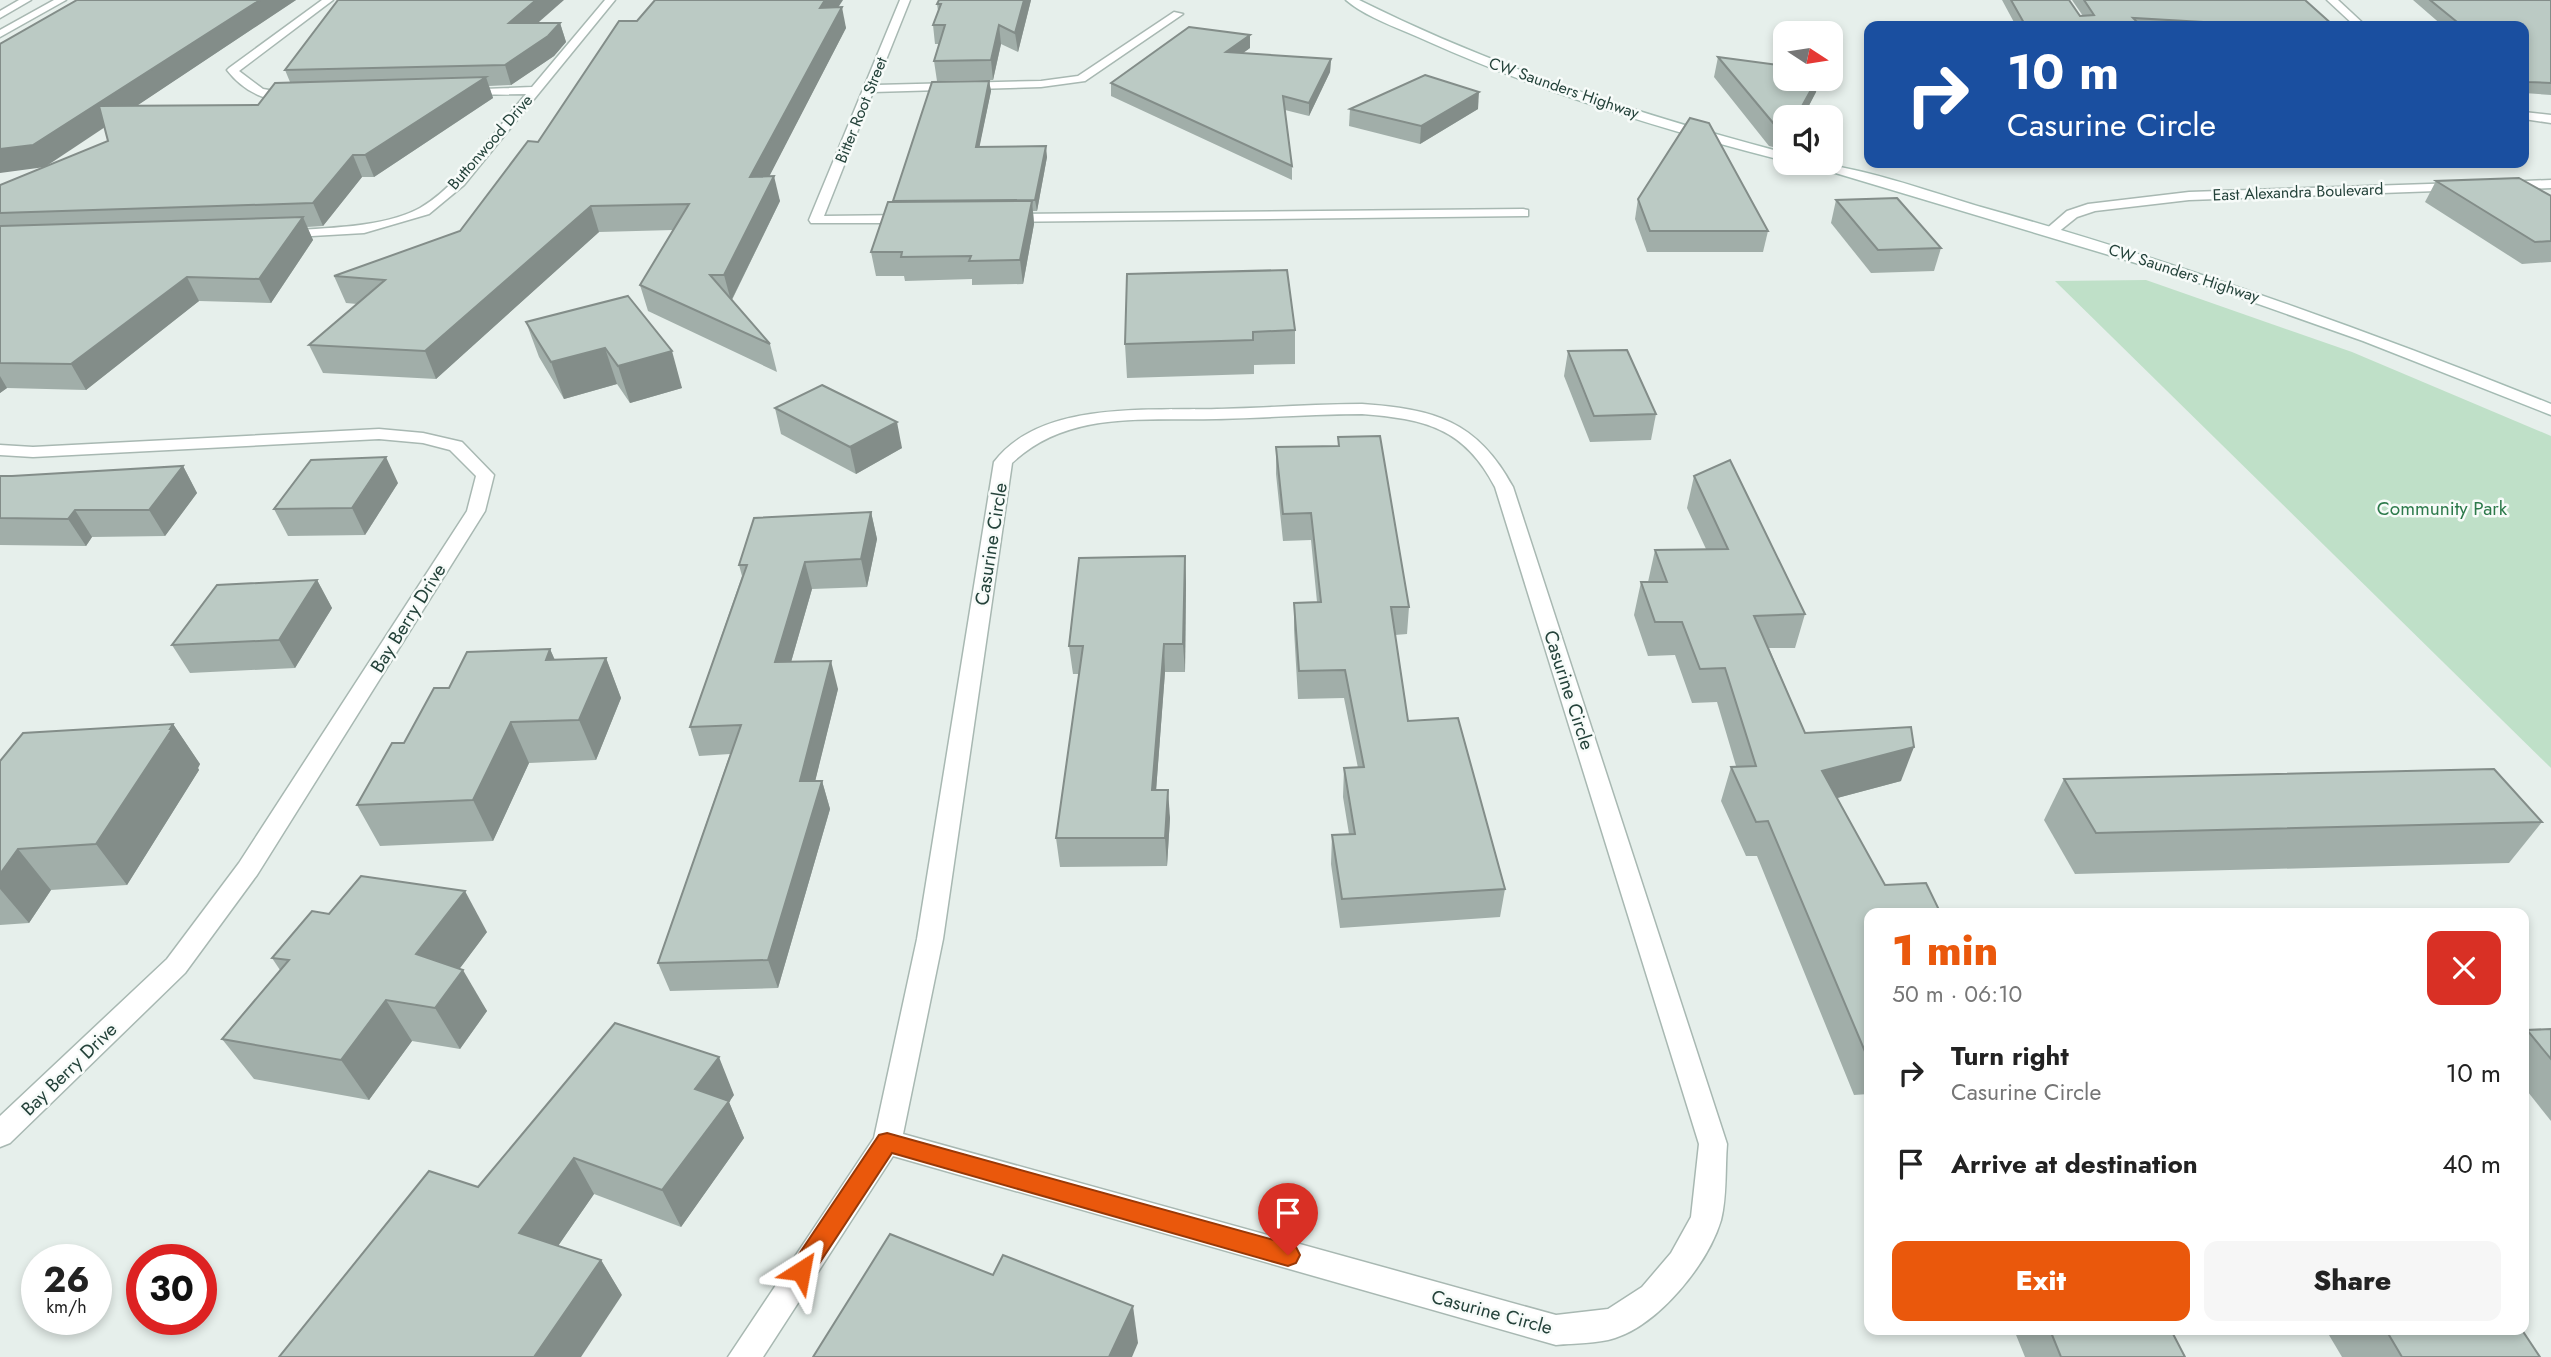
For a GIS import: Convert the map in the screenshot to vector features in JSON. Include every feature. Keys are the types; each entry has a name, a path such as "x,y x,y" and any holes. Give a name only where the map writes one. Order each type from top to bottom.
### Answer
{"street":[{"path":"0,15 26,0"},
{"path":"0,34 61,0"},
{"path":"302,97 275,98 245,86 233,70 328,0"},
{"name":"Buttonwood Drive","path":"269,236 364,229 424,211 459,182 610,0"},
{"name":"Bitter Root Street","path":"905,0 816,220 927,219"},
{"name":"CW Saunders Highway","path":"1351,0 1454,49 1564,91 1773,153"},
{"path":"2332,0 2355,21"},
{"path":"869,89 1041,84 1081,79 1178,14"},
{"path":"453,93 535,90"},
{"path":"2529,117 2551,119"},
{"name":"CW Saunders Highway","path":"1843,173 2052,230 2225,286 2461,372 2551,410"},
{"name":"East Alexandra Boulevard","path":"2052,230 2072,214 2093,207 2189,196 2551,184"},
{"path":"996,218 1523,213"},
{"name":"Casurine Circle","path":"744,1357 887,1142 930,939 1003,462 1030,439 1072,423 1116,417 1380,410 1446,424 1475,445 1493,463 1504,487 1713,1144 1706,1219 1682,1264 1653,1298 1613,1324 1556,1331 887,1142"},
{"name":"Bay Berry Drive","path":"0,450 33,452 379,434 423,438 456,446 485,475 476,511 248,869 176,967 0,1134"}],"green space":[{"name":"Community Park","path":"2146,280 2352,352 2551,436 2551,768 2055,281"}],"building":[{"path":"77,0 260,0 33,145 0,149 0,44"},
{"path":"338,0 536,0 509,23 560,23 548,36 505,65 285,70"},
{"path":"655,0 825,0 820,8 842,7 750,177 774,176 724,275 710,275 770,344 640,285 689,204 591,206 425,351 309,345 385,280 334,276 460,231 528,141 538,142 619,21 637,21"},
{"path":"939,0 1024,0 1015,33 999,25 991,60 934,61 945,25 933,25 941,4 937,4"},
{"path":"2011,0 2069,0 2080,16 2094,15 2084,0 2305,0 2328,21 2185,21 2133,18 2136,21 2023,21"},
{"path":"2430,0 2551,0 2551,83 2529,82 2529,21 2456,21"},
{"path":"1189,27 1250,35 1226,52 1331,59 1309,103 1283,96 1292,166 1111,83"},
{"path":"1718,57 1773,64 1773,91 1810,91 1803,105 1773,105 1773,123"},
{"path":"1425,75 1479,92 1421,126 1350,109"},
{"path":"486,77 365,155 353,155 313,203 0,213 0,185 108,141 99,106 258,105 275,83"},
{"path":"989,81 976,147 1046,146 1035,200 893,201 932,82"},
{"path":"1690,118 1709,123 1768,231 1650,231 1638,199"},
{"path":"2519,178 2551,196 2551,241 2535,242 2436,181"},
{"path":"1897,198 1941,248 1878,250 1836,200"},
{"path":"1032,201 1020,260 969,261 971,256 901,257 902,252 871,252 888,202"},
{"path":"303,217 259,279 187,277 71,364 0,363 0,226"},
{"path":"1287,270 1295,330 1253,332 1253,340 1125,344 1127,274"},
{"path":"628,296 672,351 618,366 605,348 551,362 526,322"},
{"path":"1627,350 1656,414 1594,416 1568,351"},
{"path":"822,385 897,422 850,447 775,408"},
{"path":"1380,436 1409,607 1391,607 1408,721 1458,718 1505,889 1342,899 1332,835 1355,834 1344,768 1364,767 1345,670 1299,671 1294,603 1321,602 1311,513 1283,514 1276,447 1339,446 1338,437"},
{"path":"386,457 352,508 274,509 311,460"},
{"path":"1730,460 1805,614 1754,616 1805,733 1911,727 1914,747 1822,771 1885,885 1926,883 1938,908 1864,908 1864,1049 1768,821 1756,822 1731,767 1756,766 1725,668 1700,669 1682,622 1655,622 1641,582 1667,582 1655,550 1728,549 1694,476"},
{"path":"183,466 149,510 75,510 68,519 0,518 0,476"},
{"path":"871,512 861,559 805,562 775,662 831,661 800,781 822,781 768,960 658,963 741,725 690,727 747,565 739,565 754,518"},
{"path":"1185,556 1183,644 1164,644 1152,790 1168,790 1165,838 1056,838 1083,646 1069,646 1079,558"},
{"path":"317,580 279,640 172,645 217,585"},
{"path":"550,649 546,660 606,658 579,720 511,722 473,800 357,805 392,743 404,743 434,688 449,688 467,652"},
{"path":"173,724 96,844 18,849 0,874 0,761 23,733"},
{"path":"2494,769 2542,822 2096,833 2064,779"},
{"path":"361,876 465,891 416,954 463,970 435,1008 386,1000 341,1060 222,1039 289,960 272,958 312,911 329,914"},
{"path":"615,1023 719,1057 695,1089 729,1101 662,1190 574,1158 519,1233 601,1260 534,1357 279,1357 429,1171 478,1187"},
{"path":"2551,1029 2551,1059 2529,1032 2529,1030"},
{"path":"890,1234 993,1275 1003,1255 1133,1306 1109,1357 813,1357"},
{"path":"2052,1335 2174,1335 2185,1357 2061,1357"},
{"path":"2389,1335 2525,1335 2540,1357 2402,1357"}],"route":[{"path":"801,1271 887,1142 1288,1255"}]}
